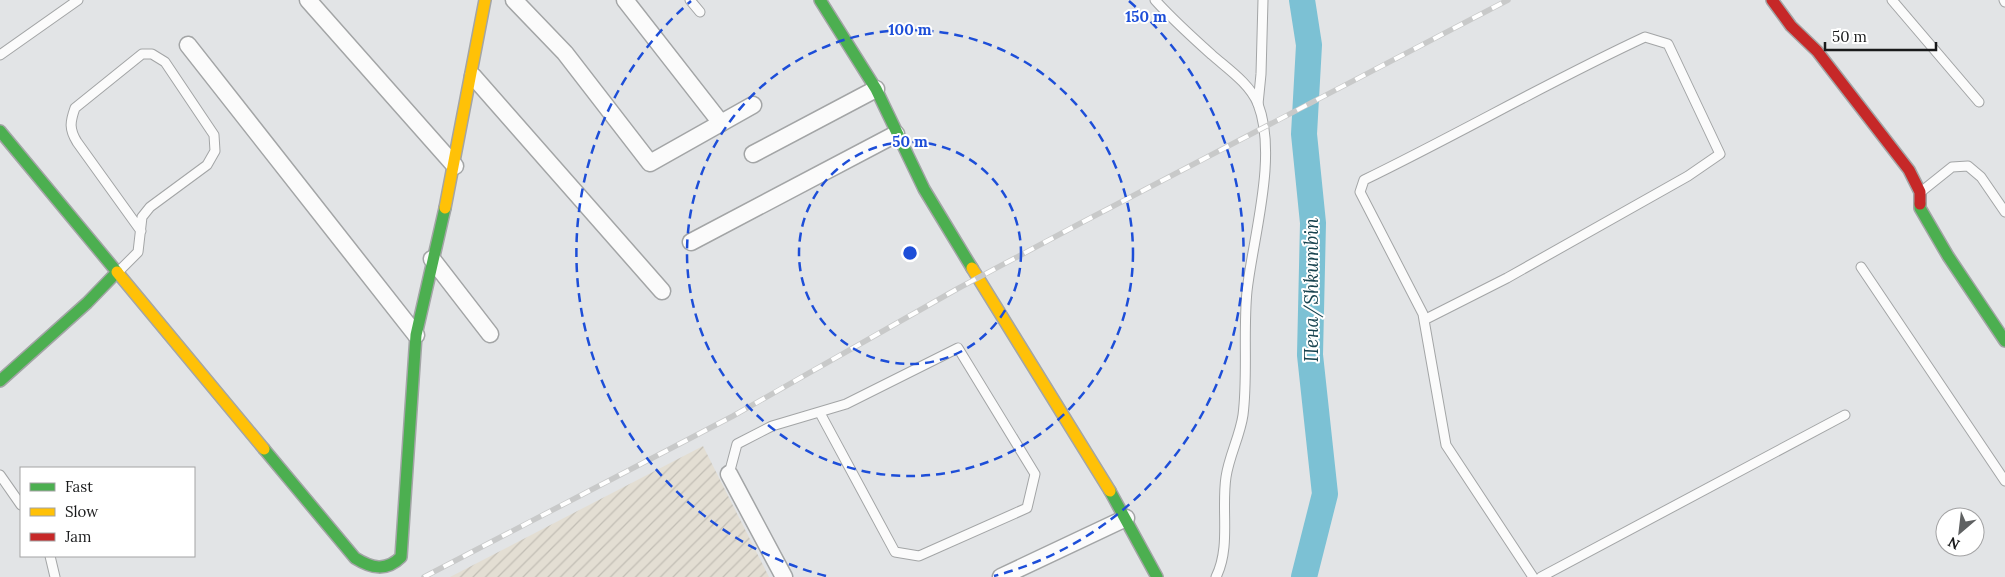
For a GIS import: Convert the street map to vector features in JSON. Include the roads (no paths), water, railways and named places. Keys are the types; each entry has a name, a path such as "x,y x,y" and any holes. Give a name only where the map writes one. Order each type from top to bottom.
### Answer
{"street":[{"path":"308,0 455,166"},
{"path":"0,131 355,558 374,568 387,568 395,564 401,557 416,335 455,166 473,76 485,0"},
{"path":"514,0 565,53 650,163 753,105"},
{"path":"625,0 722,123"},
{"path":"820,0 876,89 924,189 1126,518 1157,577"},
{"path":"1772,0 1791,26 1817,51 1882,132 1909,170 1920,192 1920,208 1938,240 2005,341"},
{"path":"188,45 416,335"},
{"path":"473,76 662,291"},
{"path":"753,154 876,89"},
{"path":"691,242 896,134"},
{"path":"432,259 490,334"},
{"path":"0,381 87,303 117,272"},
{"path":"729,474 784,577"},
{"path":"1001,577 1126,518"}],"lane":[{"path":"0,55 78,0"},
{"path":"690,0 700,12"},
{"path":"1155,0 1172,19 1247,86 1258,104"},
{"path":"1216,577 1222,565 1225,547 1223,515 1226,476 1243,417 1247,290 1256,241 1266,149 1258,104 1261,74 1263,0"},
{"path":"1892,0 1979,102"},
{"path":"1424,320 1533,264 1688,176 1720,154 1668,44 1645,37 1591,62 1426,150 1364,180 1360,192 1424,320 1446,445 1533,577"},
{"path":"117,272 138,252 141,231 142,217 150,207 207,165 214,151 214,135 165,62 152,54 142,54 75,108 70,121 76,142 141,231"},
{"path":"1920,192 1952,167 1968,166 1981,177 2005,212"},
{"path":"1860,267 2005,481"},
{"path":"729,474 737,444 772,426 846,404 958,348 1035,474 1026,508 919,556 895,552 820,412"},
{"path":"1541,577 1845,415"},
{"path":"0,475 20,504"},
{"path":"50,557 55,577"}],"waterway":[{"name":"Пена/Shkumbin","path":"1302,0 1309,45 1304,134 1313,223 1310,355 1325,494 1304,577"}],"railway":[{"path":"424,577 733,416 957,289 1079,224 1508,0"}]}
